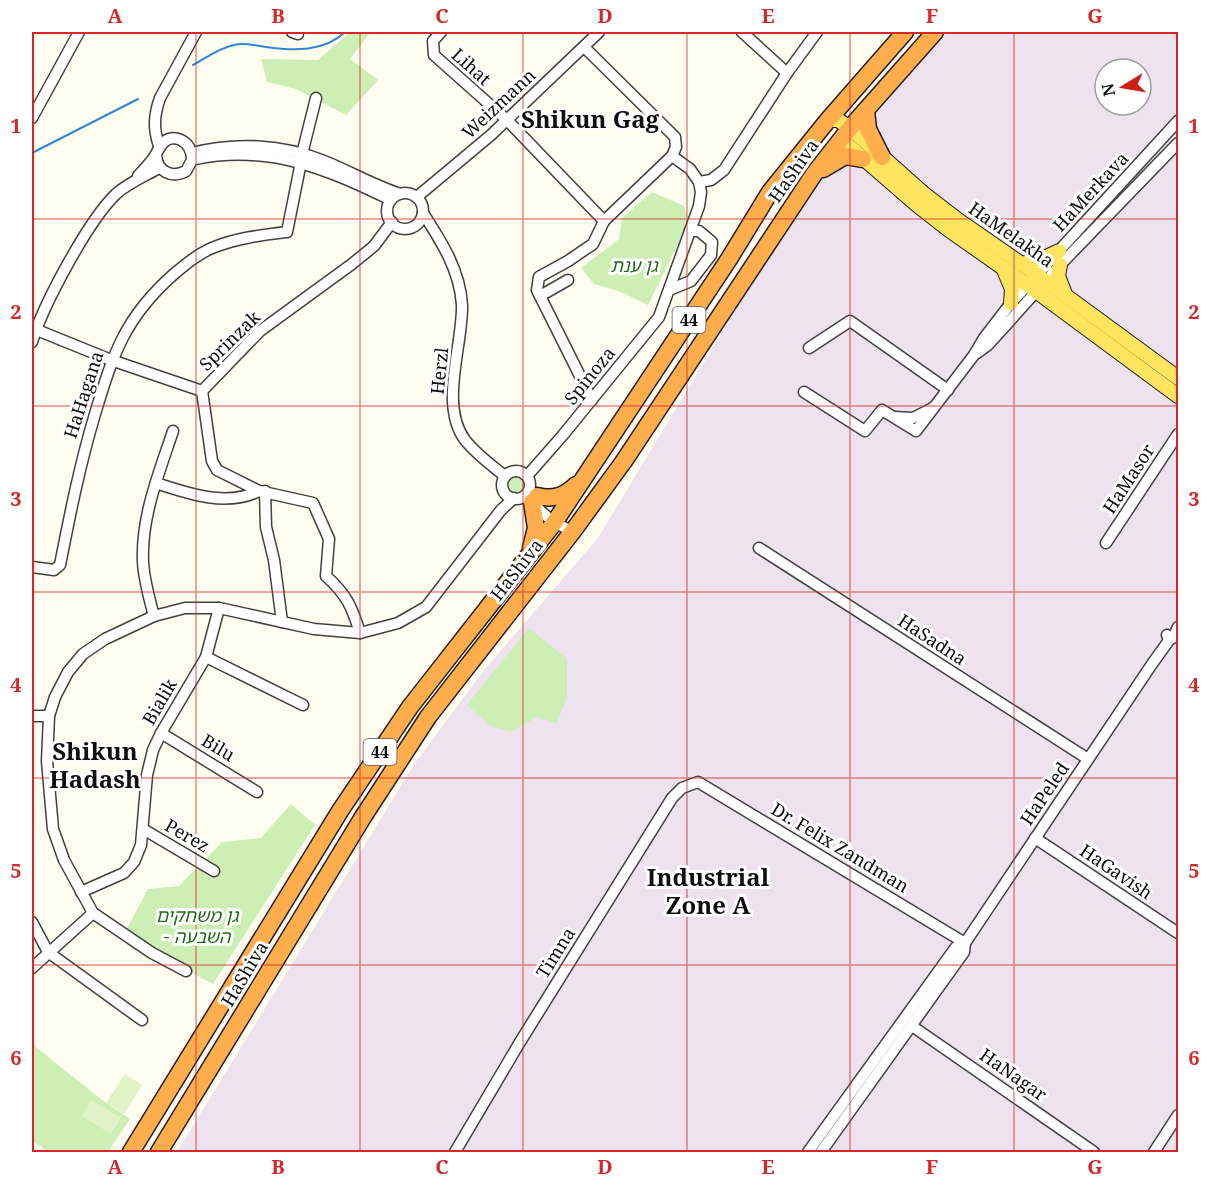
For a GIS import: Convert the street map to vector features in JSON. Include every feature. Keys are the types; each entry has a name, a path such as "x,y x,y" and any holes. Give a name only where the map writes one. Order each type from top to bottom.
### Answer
{"highway":[{"path":"840,127 885,67 907,32"},
{"name":"HaShiva","path":"132,1149 340,811 410,707 557,518 729,259 770,192 840,127 866,111 935,32"},
{"path":"866,111 868,129 882,157"},
{"name":"HaShiva","path":"159,1152 356,828 428,717 573,531 624,461 814,174 840,127"},
{"path":"814,174 845,156 863,159"},
{"path":"524,562 536,534 536,520 527,496 550,498 564,495 578,484 592,466"}],"main road":[{"name":"HaMelakha","path":"840,127 882,157 958,220 1021,264 1036,282 1179,396"},
{"name":"HaMelakha","path":"840,127 863,159 949,230 1003,268 1065,296 1179,378"},
{"path":"1021,264 1059,258 1058,276 1065,296"},
{"path":"1003,268 1012,289 1011,303"}],"street":[{"path":"32,118 79,32"},
{"path":"159,168 160,147 154,122 160,98 196,32"},
{"name":"Lihat","path":"441,32 433,41 434,55 507,120 604,221"},
{"name":"Weizmann","path":"417,196 460,163 599,32"},
{"path":"742,32 787,73"},
{"path":"672,156 690,169 699,182 711,180 724,170 787,73 817,32"},
{"path":"584,46 675,137 676,147 672,156 604,221 593,244 539,277 537,290 592,400"},
{"name":"HaHagana","path":"32,567 54,570 60,565 81,459 111,360 143,305 163,283 188,262 210,249 230,242 287,232 301,158 316,98"},
{"name":"HaMerkava","path":"1036,282 1179,122"},
{"path":"132,183 160,147 178,139 184,141 192,156 186,171 180,174 167,173 159,168"},
{"name":"HaMerkava","path":"1059,258 1179,143"},
{"path":"192,156 219,154 301,158 356,183 395,197 406,193 417,196 423,207 421,218 408,229 396,226 387,212 395,197"},
{"path":"32,342 33,329 63,274 110,200 132,183 159,168"},
{"name":"Spinoza","path":"527,476 592,400 658,316 699,206 701,192 699,182"},
{"name":"Herzl","path":"421,218 447,251 456,275 462,304 452,398 456,422 463,438 479,456 505,476"},
{"name":"Sprinzak","path":"33,329 111,360 202,391 260,331 374,246 392,222"},
{"path":"669,290 691,281 711,255 712,242 699,231 690,231"},
{"path":"540,296 568,280"},
{"path":"804,392 865,431 882,410 916,431 1011,303 1036,282"},
{"path":"974,355 988,345 1036,282"},
{"path":"809,348 850,321 948,390"},
{"path":"202,391 212,461 217,470 262,491 313,503 329,539 326,576 342,590 351,605 360,633"},
{"path":"154,616 143,562 144,540 156,483 173,431"},
{"name":"HaMasor","path":"1106,543 1179,434"},
{"path":"186,971 152,953 93,913 64,860 53,830 47,761 49,716 55,696 68,672 83,654 130,626 154,616 185,608 219,608 314,629 360,633 398,623 426,608 501,510 504,501 505,476 516,471 527,476 530,482 527,496 501,510"},
{"path":"156,483 194,496 246,497 262,491"},
{"path":"504,490 527,496 573,531"},
{"path":"262,491 282,622"},
{"name":"HaSadna","path":"759,548 1088,759"},
{"name":"Bialik","path":"81,892 124,873 134,862 141,846 147,775 153,750 206,657 219,608"},
{"name":"HaPeled","path":"821,1152 964,952 965,943 1173,636 1179,616"},
{"path":"206,657 303,705"},
{"path":"32,716 49,716"},
{"name":"Bilu","path":"161,733 257,792"},
{"name":"Dr. Felix Zandman","path":"698,782 965,943"},
{"name":"Timna","path":"455,1152 520,1042 672,798 682,788 698,782"},
{"name":"Perez","path":"143,829 214,871"},
{"name":"HaGavish","path":"1035,838 1179,933"},
{"path":"32,968 93,913"},
{"path":"32,922 48,952 142,1020"},
{"name":"HaPeled","path":"808,1152 956,947 965,943"},
{"name":"HaNagar","path":"912,1026 1094,1152"},
{"path":"1154,1152 1179,1115"}],"shaded area":[{"path":"947,32 1178,32 1178,1152 177,1152 415,763 485,669 598,538 803,198"}],"green space":[{"path":"350,32 371,32 350,59 378,80 346,115 296,89 267,82 261,59 318,60"},
{"name":"גן ענת","path":"652,192 684,206 689,222 648,305 618,291 594,284 581,268 619,239 622,218"},
{"path":"516,476 524,481 525,485 520,493 516,494 508,489 507,485 512,477"},
{"path":"529,628 567,659 567,697 557,723 537,717 510,732 489,725 467,705"},
{"name":"גן משחקים - השבעה","path":"291,804 315,825 213,984 152,953 124,934 148,889 179,886 222,842 261,838"},
{"path":"32,1044 102,1100 130,1119 108,1152 49,1152 32,1141"},
{"path":"125,1074 142,1085 124,1114 106,1103"},
{"path":"91,1100 121,1118 111,1134 82,1116"}],"waterway":[{"path":"193,65 228,46 246,44 287,49 318,47 337,39 345,32"},
{"path":"32,153 138,99"}],"district":[{"name":"Shikun Gag","path":"590,120"},
{"name":"Shikun Hadash","path":"95,766"},
{"name":"Industrial Zone A","path":"708,892"}]}
